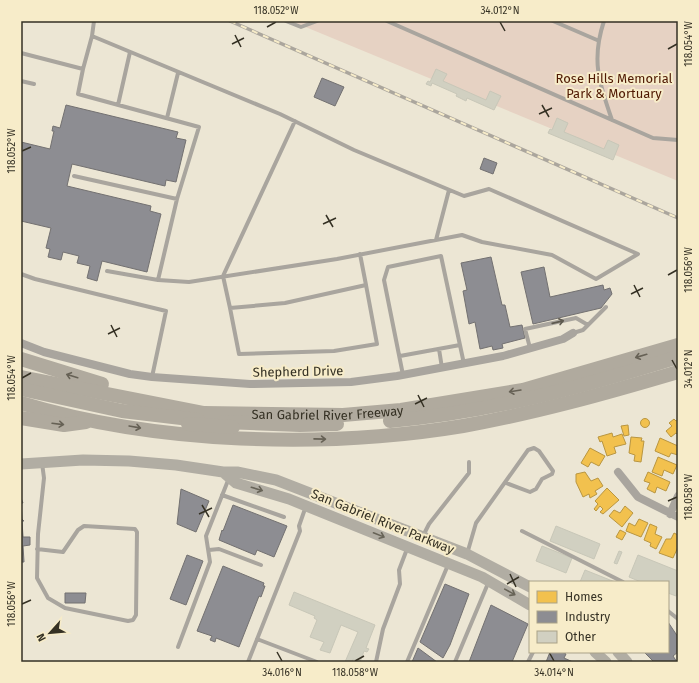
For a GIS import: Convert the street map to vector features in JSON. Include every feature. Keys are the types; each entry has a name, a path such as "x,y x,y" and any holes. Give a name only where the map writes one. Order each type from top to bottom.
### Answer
{"highway":[{"name":"San Gabriel River Freeway","path":"21,377 204,413 343,415 401,410 523,390 678,345"},
{"path":"21,398 200,420 300,425 363,423 428,417 535,398 678,357"},
{"path":"21,359 74,377 204,413"},
{"path":"21,398 39,399 67,406 156,421 216,427 277,429 345,428 406,424 481,413 573,393 678,363"},
{"name":"San Gabriel River Freeway","path":"21,398 96,421 149,430 203,436 334,439 462,426 574,401 678,372"},
{"path":"21,418 64,425 96,421"}],"main road":[{"name":"San Gabriel River Parkway","path":"21,464 83,460 129,461 176,465 226,475 237,472 276,480 467,554 529,586"},
{"name":"San Gabriel River Parkway","path":"226,475 236,483 306,505 449,563 490,581 529,603"},
{"path":"619,653 627,662"}],"street":[{"name":"Shepherd Drive","path":"21,343 44,352 130,374 250,384 351,382 403,375 503,356 563,339 573,333"},
{"path":"618,472 638,497 674,516 678,496"}],"lane":[{"path":"94,21 92,36 78,94 199,127 177,199 158,280"},
{"path":"286,21 301,27 317,21"},
{"path":"387,21 653,138 678,140"},
{"path":"553,21 598,40"},
{"path":"604,21 598,40 596,66 602,91 612,120"},
{"path":"92,36 294,121 354,150 448,190 464,196 489,189 638,254 596,279 552,254 482,242 462,235 360,254 189,282 158,280 107,271"},
{"path":"118,105 130,52"},
{"path":"21,53 83,69"},
{"path":"167,118 178,73"},
{"path":"21,81 34,84"},
{"path":"294,121 223,276 239,354 334,351 377,344 360,254"},
{"path":"74,176 177,199"},
{"path":"436,240 448,190"},
{"path":"403,375 384,280 388,267 441,256 464,364"},
{"path":"21,274 35,280 166,311 152,377"},
{"path":"230,308 285,303 366,284"},
{"path":"573,333 583,330 606,307"},
{"path":"530,349 525,329 576,318 588,325"},
{"path":"400,356 460,345"},
{"path":"439,349 442,368"},
{"path":"467,554 476,523 531,448 539,451 553,471 552,474 542,479 536,489 530,492 506,483"},
{"path":"422,536 429,524 469,473 469,462"},
{"path":"38,549 63,552 78,530 84,526 135,529 138,532 138,567 136,615 133,620 128,621 65,608 48,598 37,578 38,549 44,478 42,463"},
{"path":"178,647 210,562 206,536 222,496 226,475"},
{"path":"222,496 284,517"},
{"path":"248,662 300,531 299,526 306,505"},
{"path":"522,531 621,581"},
{"path":"376,662 383,629 400,584 399,570 408,546"},
{"path":"209,550 219,548 262,565"},
{"path":"407,662 449,563"},
{"path":"455,662 490,581"},
{"path":"669,612 678,619"},
{"path":"257,639 317,662"},
{"path":"528,662 532,653"}],"green space":[{"name":"Rose Hills Memorial Park & Mortuary","path":"291,21 678,21 678,181"}],"building: Homes":[{"path":"643,419 647,419 649,423 647,427 643,427 641,425 641,421"},
{"path":"674,419 676,421 678,420 678,435 676,433 671,437 666,431 672,426 669,423"},
{"path":"628,425 629,435 624,436 621,426"},
{"path":"612,433 613,437 622,434 626,444 614,447 616,453 607,456 602,441 600,442 598,437"},
{"path":"631,437 642,438 641,441 644,441 641,462 634,461 635,455 629,453"},
{"path":"660,438 678,446 678,455 671,453 669,457 655,451"},
{"path":"590,448 605,456 599,466 591,462 588,467 581,463"},
{"path":"658,457 677,465 673,474 664,470 662,476 652,472"},
{"path":"585,472 591,481 598,478 603,486 595,491 597,494 590,498 589,494 583,497 576,482 576,474"},
{"path":"648,472 670,482 666,491 657,487 655,493 647,489 650,483 644,481"},
{"path":"607,488 619,500 603,514 600,512 603,509 600,506 596,511 594,509 598,504 595,501"},
{"path":"625,506 633,513 622,527 609,516 614,510 620,513"},
{"path":"639,519 648,523 641,537 626,531 629,523 635,526"},
{"path":"650,524 657,527 655,534 662,537 656,549 650,546 651,543 644,540"},
{"path":"620,530 626,533 622,540 616,537"},
{"path":"674,533 678,535 678,547 673,558 659,553 666,539 671,539"}],"building: Industry":[{"path":"322,78 344,87 335,106 314,97"},
{"path":"66,105 178,132 176,138 186,140 176,182 166,180 165,186 72,164 67,186 151,206 150,211 161,214 147,272 102,261 97,281 87,278 90,266 77,263 79,256 63,252 61,260 48,257 50,249 46,248 51,228 21,221 21,142 50,149 54,131 52,131 53,126 60,128"},
{"path":"484,158 497,163 493,174 480,169"},
{"path":"491,257 502,305 505,305 510,327 522,325 525,338 502,344 503,348 493,350 492,346 480,349 475,322 469,324 463,291 467,290 461,263"},
{"path":"544,267 550,297 603,285 604,290 610,288 612,294 601,308 533,324 521,272"},
{"path":"181,489 209,501 196,532 177,524"},
{"path":"21,503 22,519 24,521 22,521 23,537 30,537 30,545 23,546 24,562 21,562"},
{"path":"233,505 287,526 274,557 257,550 255,555 219,540"},
{"path":"187,555 203,561 186,605 170,599"},
{"path":"223,566 264,583 263,586 265,586 261,597 259,596 239,647 216,638 215,642 210,640 212,636 197,631"},
{"path":"445,584 469,594 450,645 443,658 420,642"},
{"path":"65,593 86,593 85,603 65,603"},
{"path":"491,605 528,624 512,662 469,662"},
{"path":"669,624 678,637 678,652 673,656 677,662 654,662 645,653 669,653"},
{"path":"418,648 437,662 412,662"},
{"path":"550,653 564,653 566,654 564,658 573,662 546,662"}],"building: Other":[{"path":"436,69 447,74 443,81 486,100 490,91 501,96 494,110 467,98 466,101 456,96 457,94 432,83 431,86 426,84 428,81 430,82"},
{"path":"557,118 568,123 564,132 604,149 608,140 619,145 613,160 548,133 550,129 552,130"},
{"path":"556,526 600,544 594,559 550,541"},
{"path":"542,546 572,558 566,573 536,561"},
{"path":"619,551 622,552 617,564 614,563"},
{"path":"638,555 678,571 678,590 676,596 669,593 669,581 639,581 629,577"},
{"path":"585,570 612,581 580,581"},
{"path":"294,592 375,625 366,648 369,649 367,652 364,651 360,662 353,659 352,662 345,662 358,632 341,625 330,653 320,650 324,642 310,637 317,620 314,618 315,616 289,605"}],"railway":[{"path":"230,21 678,218"}]}
